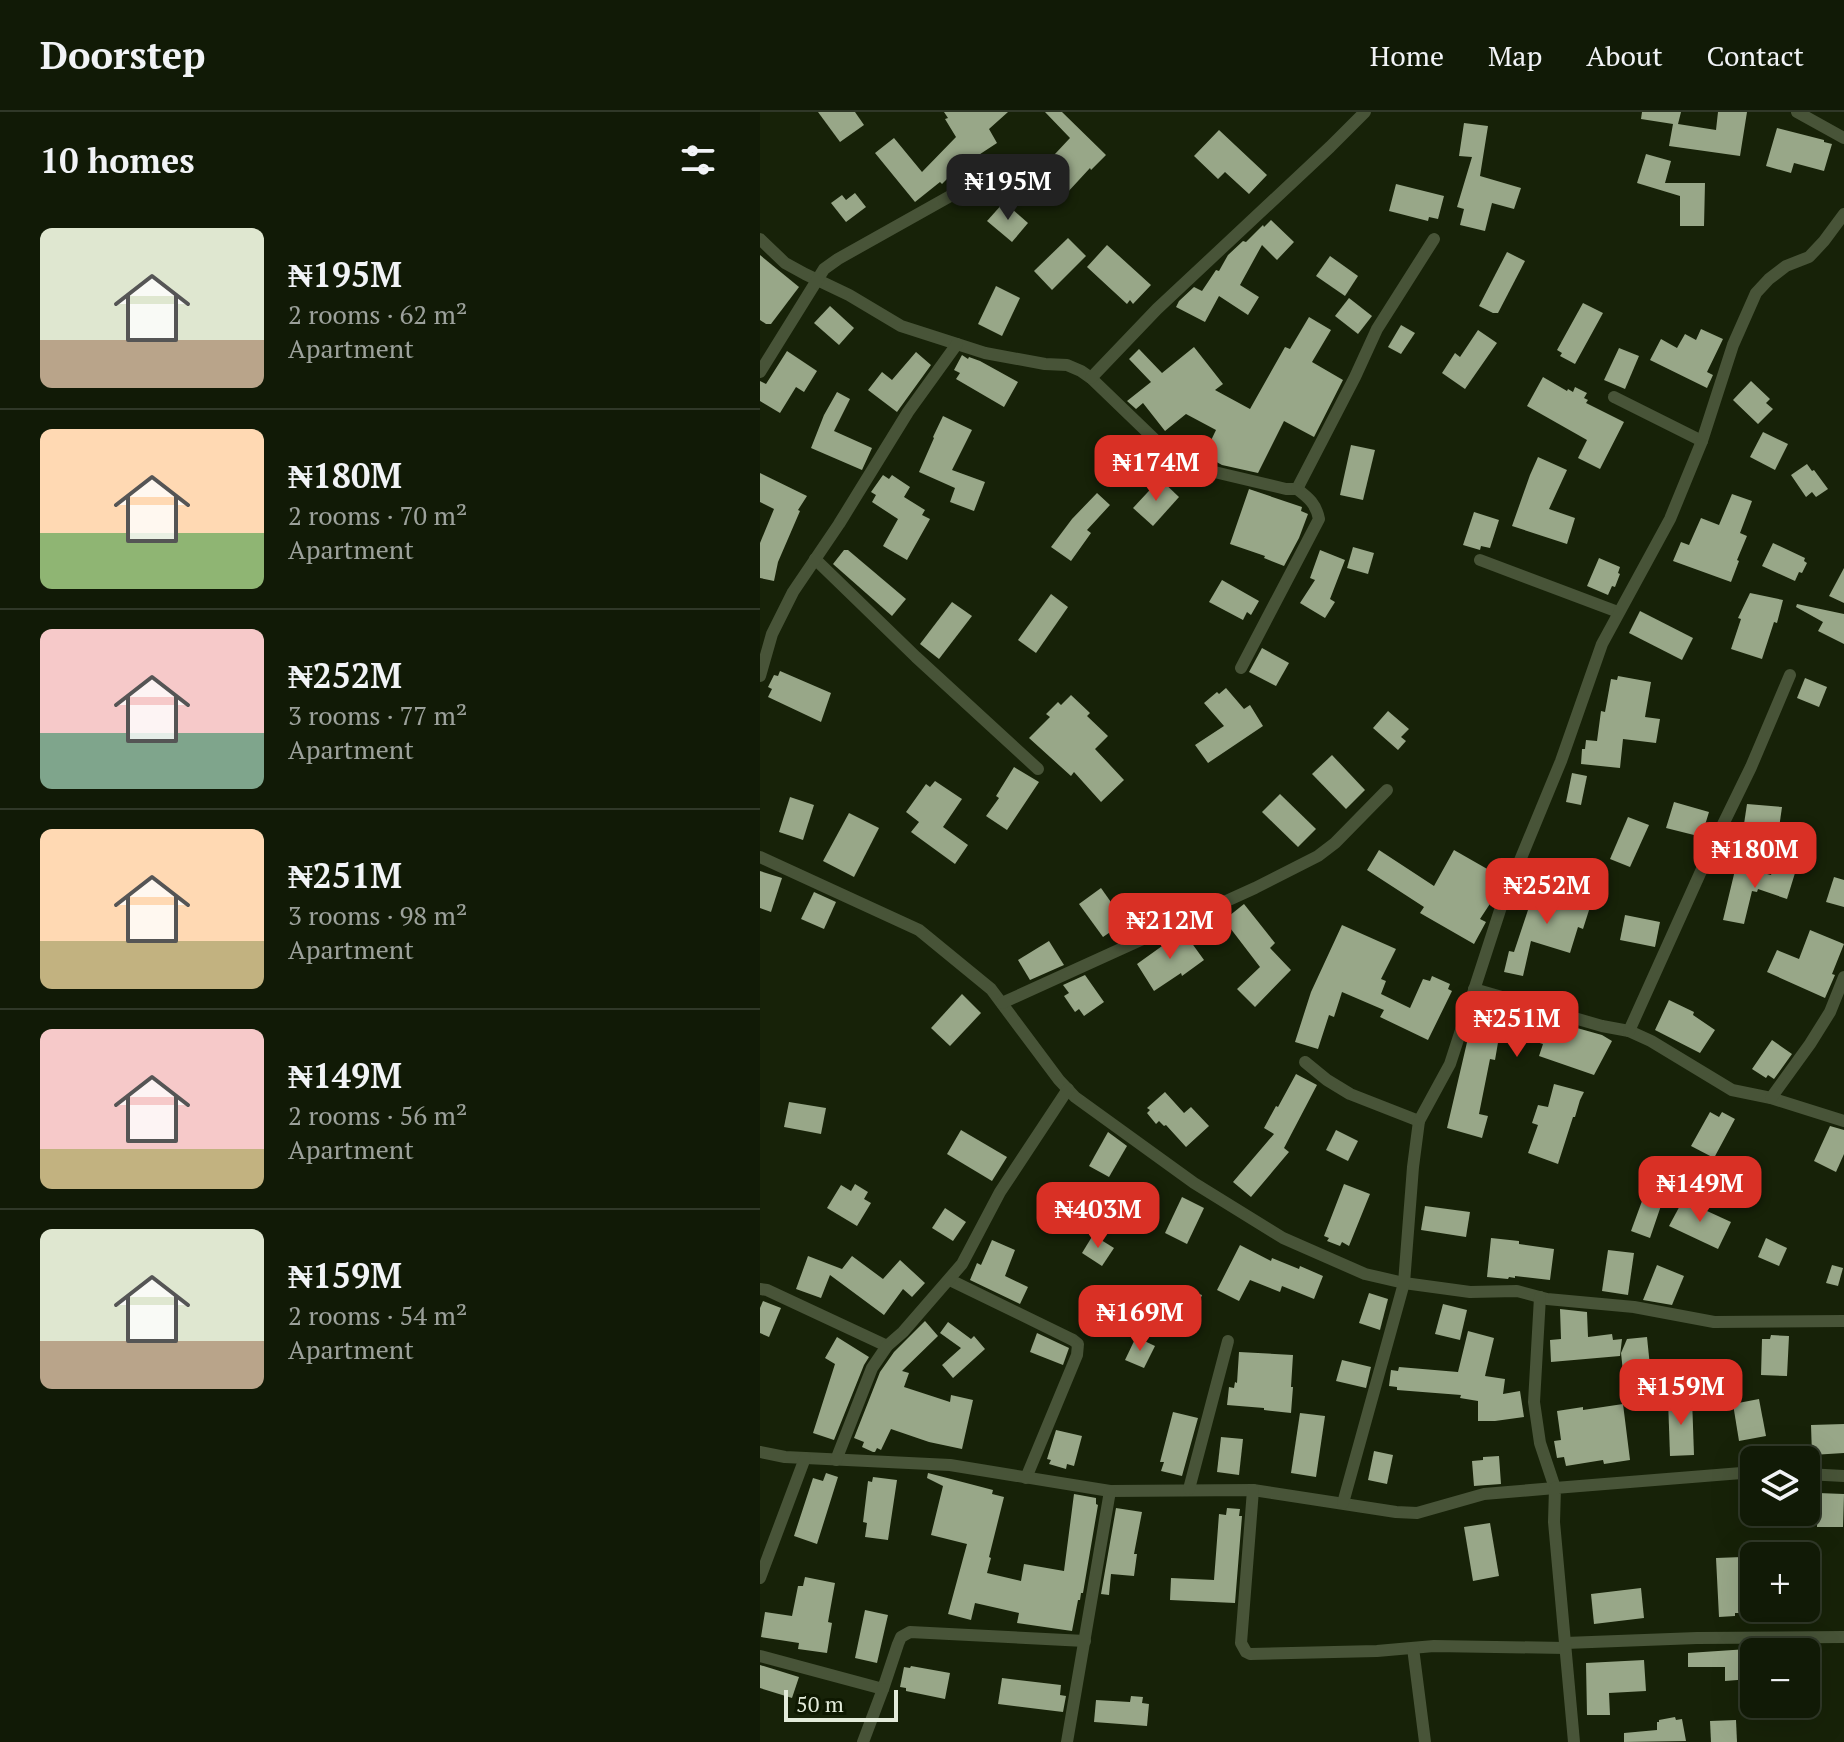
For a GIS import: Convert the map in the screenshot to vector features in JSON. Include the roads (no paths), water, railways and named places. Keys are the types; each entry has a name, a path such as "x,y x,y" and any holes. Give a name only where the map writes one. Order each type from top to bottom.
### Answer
{"street":[{"path":"1091,378 1157,309 1365,112"},
{"path":"1797,112 1844,138"},
{"path":"760,372 824,269 961,190"},
{"path":"1343,1503 1404,1283 1419,1121 1450,1064 1502,904 1561,761 1602,644 1670,519 1702,441 1733,345 1756,293 1786,266 1809,257 1844,214"},
{"path":"760,239 785,263 849,295 901,326 985,353 1067,365 1081,371 1174,458 1189,466 1297,489 1312,501 1319,519 1241,668"},
{"path":"1297,489 1377,329 1434,239"},
{"path":"760,676 772,634 793,592 908,412 957,344"},
{"path":"1614,397 1702,441"},
{"path":"815,559 1038,769"},
{"path":"1480,560 1618,612"},
{"path":"1629,1031 1790,675"},
{"path":"1002,1003 1227,901 1318,856 1387,790"},
{"path":"760,857 919,930 991,989 1075,1097 1194,1183 1283,1238 1365,1274 1470,1292 1517,1291 1579,1303 1634,1307 1714,1322 1844,1321"},
{"path":"1771,1098 1830,1012 1844,977"},
{"path":"1474,989 1629,1031 1732,1090 1771,1098 1844,1121"},
{"path":"1305,1062 1350,1094 1419,1121"},
{"path":"836,1460 872,1368 887,1346 962,1264 1000,1192 1068,1089"},
{"path":"950,1280 1078,1344 1077,1355 1026,1478"},
{"path":"760,1289 887,1346"},
{"path":"1540,1297 1534,1402 1540,1443 1555,1488 1554,1522 1574,1742"},
{"path":"1189,1489 1228,1341"},
{"path":"760,1452 785,1457 950,1465 1110,1491 1253,1490 1417,1513 1484,1494 1740,1473"},
{"path":"760,1578 805,1458"},
{"path":"1820,1475 1844,1476"},
{"path":"1253,1490 1241,1643 1250,1654 1697,1638 1844,1637"},
{"path":"1067,1742 1110,1491"},
{"path":"863,1742 898,1644 901,1637 910,1632 1085,1641"},
{"path":"1413,1648 1425,1742"},
{"path":"760,1656 883,1689"}]}
